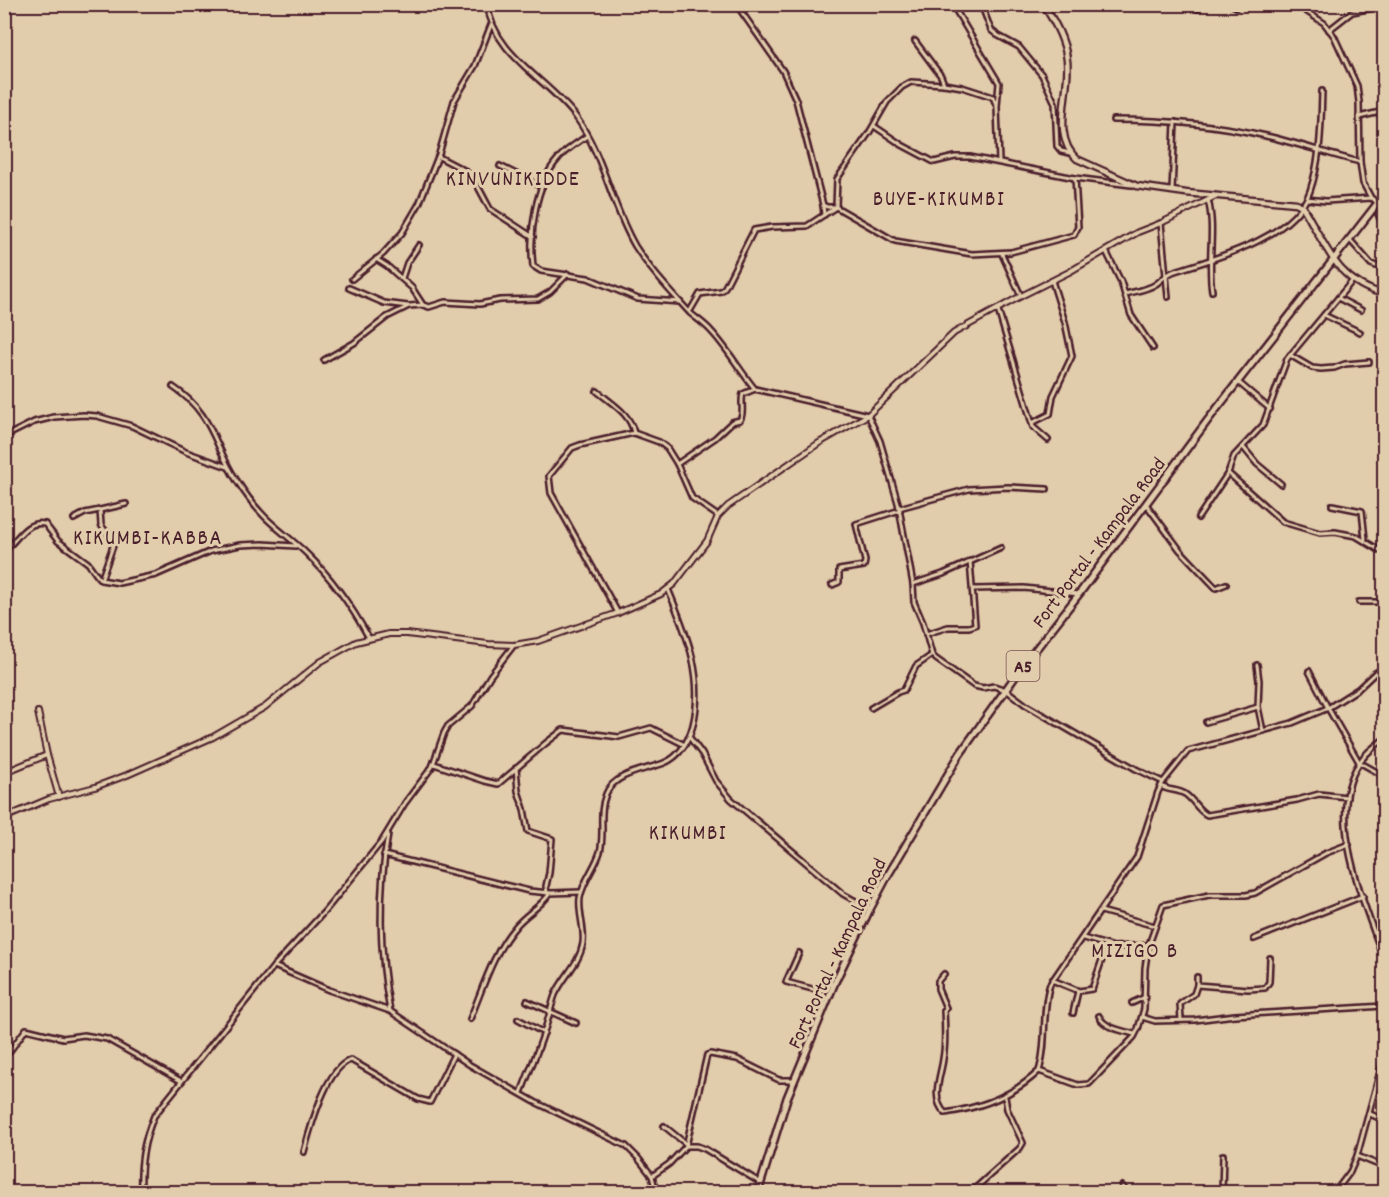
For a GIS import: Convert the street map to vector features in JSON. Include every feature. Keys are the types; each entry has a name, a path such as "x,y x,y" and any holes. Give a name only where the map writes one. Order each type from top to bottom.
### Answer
{"main road":[{"path":"1043,4 1056,24 1067,61 1063,136 1070,153 1090,167 1137,186 1289,202 1302,206 1333,261 1362,286 1384,294"},
{"name":"Fort Portal - Kampala Road","path":"758,1192 787,1098 835,982 870,909 960,754 1102,560 1238,382 1383,199"}],"street":[{"path":"488,4 491,25 517,59 575,116 588,136 625,228 643,258 680,302 713,333 755,389"},
{"path":"736,4 783,71 796,100 824,215"},
{"path":"952,4 999,83 997,108 999,162"},
{"path":"981,4 991,30 997,36 1019,46 1042,75 1055,103 1057,146 1061,151 1070,153"},
{"path":"1230,4 1236,7"},
{"path":"1295,4 1302,6 1318,18 1329,30 1357,86 1359,162 1363,183 1371,198"},
{"path":"1329,30 1352,12 1384,6"},
{"path":"352,279 376,259 408,224 425,192 454,101 474,66 491,25"},
{"path":"915,41 941,76 944,84"},
{"path":"836,207 837,179 874,126 887,102 894,93 908,83 918,81 944,84 989,95 995,100 997,108"},
{"path":"1125,294 1154,285 1167,274 1211,259 1273,233 1302,206 1316,172 1322,91"},
{"path":"1359,117 1384,111"},
{"path":"1113,120 1175,122 1223,128 1266,136 1359,162"},
{"path":"1172,191 1175,122"},
{"path":"874,126 902,145 934,162 955,157 999,162 1075,178 1137,186"},
{"path":"588,136 558,158 542,187 535,214 532,266 541,271 588,278 638,299 680,302"},
{"path":"438,157 469,175 480,188 484,201 490,209 533,237"},
{"path":"500,166 542,187"},
{"path":"823,205 836,207 895,241 966,253 1002,254 1074,235 1077,232 1075,178"},
{"path":"4,818 59,797 128,775 213,737 265,707 334,652 356,642 388,634 407,634 488,644 514,645 538,641 618,613 668,589 707,541 718,516 728,506 819,443 868,415 948,338 1138,232 1217,195"},
{"path":"1306,200 1383,199 1378,214 1384,222"},
{"path":"1208,200 1213,229 1210,279 1212,291"},
{"path":"690,312 699,294 721,291 725,287 754,230 807,226 836,207"},
{"path":"1161,223 1168,297"},
{"path":"1350,240 1371,264 1384,269"},
{"path":"402,278 407,263 419,245"},
{"path":"1106,251 1125,294 1131,315 1153,348"},
{"path":"1002,254 1021,296"},
{"path":"376,259 402,278 423,305"},
{"path":"349,288 384,303 429,307 445,302 480,304 500,300 538,299 550,292 568,274"},
{"path":"1198,518 1228,473 1234,456 1260,430 1290,355 1353,280"},
{"path":"1032,423 1047,417 1052,412 1053,396 1072,356 1065,322 1052,281"},
{"path":"1338,298 1361,310"},
{"path":"324,360 354,343 387,317 409,306"},
{"path":"998,310 1032,423 1036,431 1048,440"},
{"path":"1324,315 1360,332"},
{"path":"1290,355 1312,368 1321,369 1369,362"},
{"path":"1238,382 1269,410"},
{"path":"174,387 195,403 202,413 238,483 262,515 305,552 336,585 353,608 369,639"},
{"path":"677,464 732,422 740,420 742,394 755,389 868,415"},
{"path":"597,391 626,415 632,423 634,433"},
{"path":"868,415 880,441 900,509 914,602 932,655 974,686 983,688 994,686 1006,690 1026,705 1162,784 1183,793 1207,815 1297,800 1319,794 1348,797"},
{"path":"4,437 34,422 54,417 97,416 132,426 186,452 229,467"},
{"path":"618,613 551,493 549,476 575,446 634,433 664,446 677,464 692,498 718,516"},
{"path":"1243,447 1257,464 1281,484"},
{"path":"1228,473 1282,522 1320,533 1346,533 1365,539 1384,553"},
{"path":"832,585 839,582 839,570 864,566 865,561 856,524 969,489 1008,487 1047,489"},
{"path":"74,519 85,513 126,504"},
{"path":"1146,504 1180,550 1202,574 1216,588 1226,584"},
{"path":"1332,506 1362,511 1365,539"},
{"path":"100,510 101,525 114,543 102,580"},
{"path":"4,551 30,525 45,524 58,541 80,556 102,580 119,583 151,576 211,550 240,545 296,546"},
{"path":"913,584 943,574 1000,548"},
{"path":"926,634 948,627 973,627 975,616 970,561"},
{"path":"973,590 1024,588 1079,594"},
{"path":"521,1093 544,1033 555,994 574,964 583,943 579,908 581,892 601,848 602,806 609,788 622,778 667,762 690,738 696,711 696,675 686,633 668,589"},
{"path":"1359,602 1384,602"},
{"path":"141,1192 140,1162 154,1116 274,966 325,911 388,831 405,803 426,778 434,764 448,726 472,706 490,676 514,645"},
{"path":"871,708 904,690 916,666 932,655"},
{"path":"1257,665 1258,707 1263,731"},
{"path":"944,975 938,981 938,990 946,1008 943,1060 937,1090 940,1108 945,1113 964,1110 1005,1097 1016,1091 1039,1071 1043,1052 1045,999 1052,980 1137,857 1162,784 1188,751 1292,723 1328,708 1358,689 1384,668"},
{"path":"1309,671 1359,762 1384,776"},
{"path":"1206,722 1258,707"},
{"path":"38,712 59,797"},
{"path":"434,764 496,784 563,730 619,737 651,728 685,745"},
{"path":"690,738 702,754 716,781 731,799 843,894 870,909"},
{"path":"1384,739 1359,762 1348,797 1345,823 1363,896 1384,960"},
{"path":"10,770 47,754"},
{"path":"470,1019 487,975 505,941 514,927 544,902 548,893 546,886 552,839 528,831 518,791 516,768"},
{"path":"388,831 381,873 381,916 383,963 390,1011"},
{"path":"1039,1071 1078,1085 1089,1084 1135,1034 1142,1017 1149,945 1161,909 1167,903 1209,895 1246,896 1256,893 1326,854 1349,844"},
{"path":"384,855 504,886 548,893 581,892"},
{"path":"1254,939 1363,896"},
{"path":"1101,911 1155,926"},
{"path":"1082,938 1123,947 1149,945"},
{"path":"1052,980 1078,991 1092,989 1107,945"},
{"path":"799,953 786,982 816,990 835,982"},
{"path":"1197,985 1264,988 1269,982 1270,958"},
{"path":"274,966 329,990 390,1011 470,1065 626,1146 652,1176 656,1192"},
{"path":"1181,1020 1180,1004 1194,994 1197,977"},
{"path":"1073,1012 1078,991"},
{"path":"1132,1003 1145,997"},
{"path":"527,1001 576,1023"},
{"path":"1142,1017 1149,1021 1181,1020 1384,1006"},
{"path":"1099,1016 1101,1021 1110,1026 1135,1034"},
{"path":"518,1019 544,1033"},
{"path":"4,1059 26,1029 63,1038 96,1035 181,1081"},
{"path":"304,1152 314,1113 330,1080 346,1061 351,1060 418,1099 430,1102 454,1054"},
{"path":"652,1176 669,1164 686,1145 707,1055 737,1059 779,1080 795,1080"},
{"path":"1335,1192 1350,1172 1357,1156 1384,1058"},
{"path":"1377,1087 1384,1090"},
{"path":"971,1192 1023,1143 1007,1109 1005,1097"},
{"path":"1370,1114 1384,1120"},
{"path":"664,1126 686,1145 705,1149 761,1183"},
{"path":"1222,1192 1223,1155"},
{"path":"1357,1156 1384,1167"},
{"path":"1122,1186 1127,1192"}],"district":[{"name":"KINVUNIKIDDE","path":"513,177"},
{"name":"BUYE-KIKUMBI","path":"939,197"},
{"name":"KIKUMBI-KABBA","path":"148,536"},
{"name":"KIKUMBI","path":"688,831"},
{"name":"MIZIGO B","path":"1135,949"}]}
